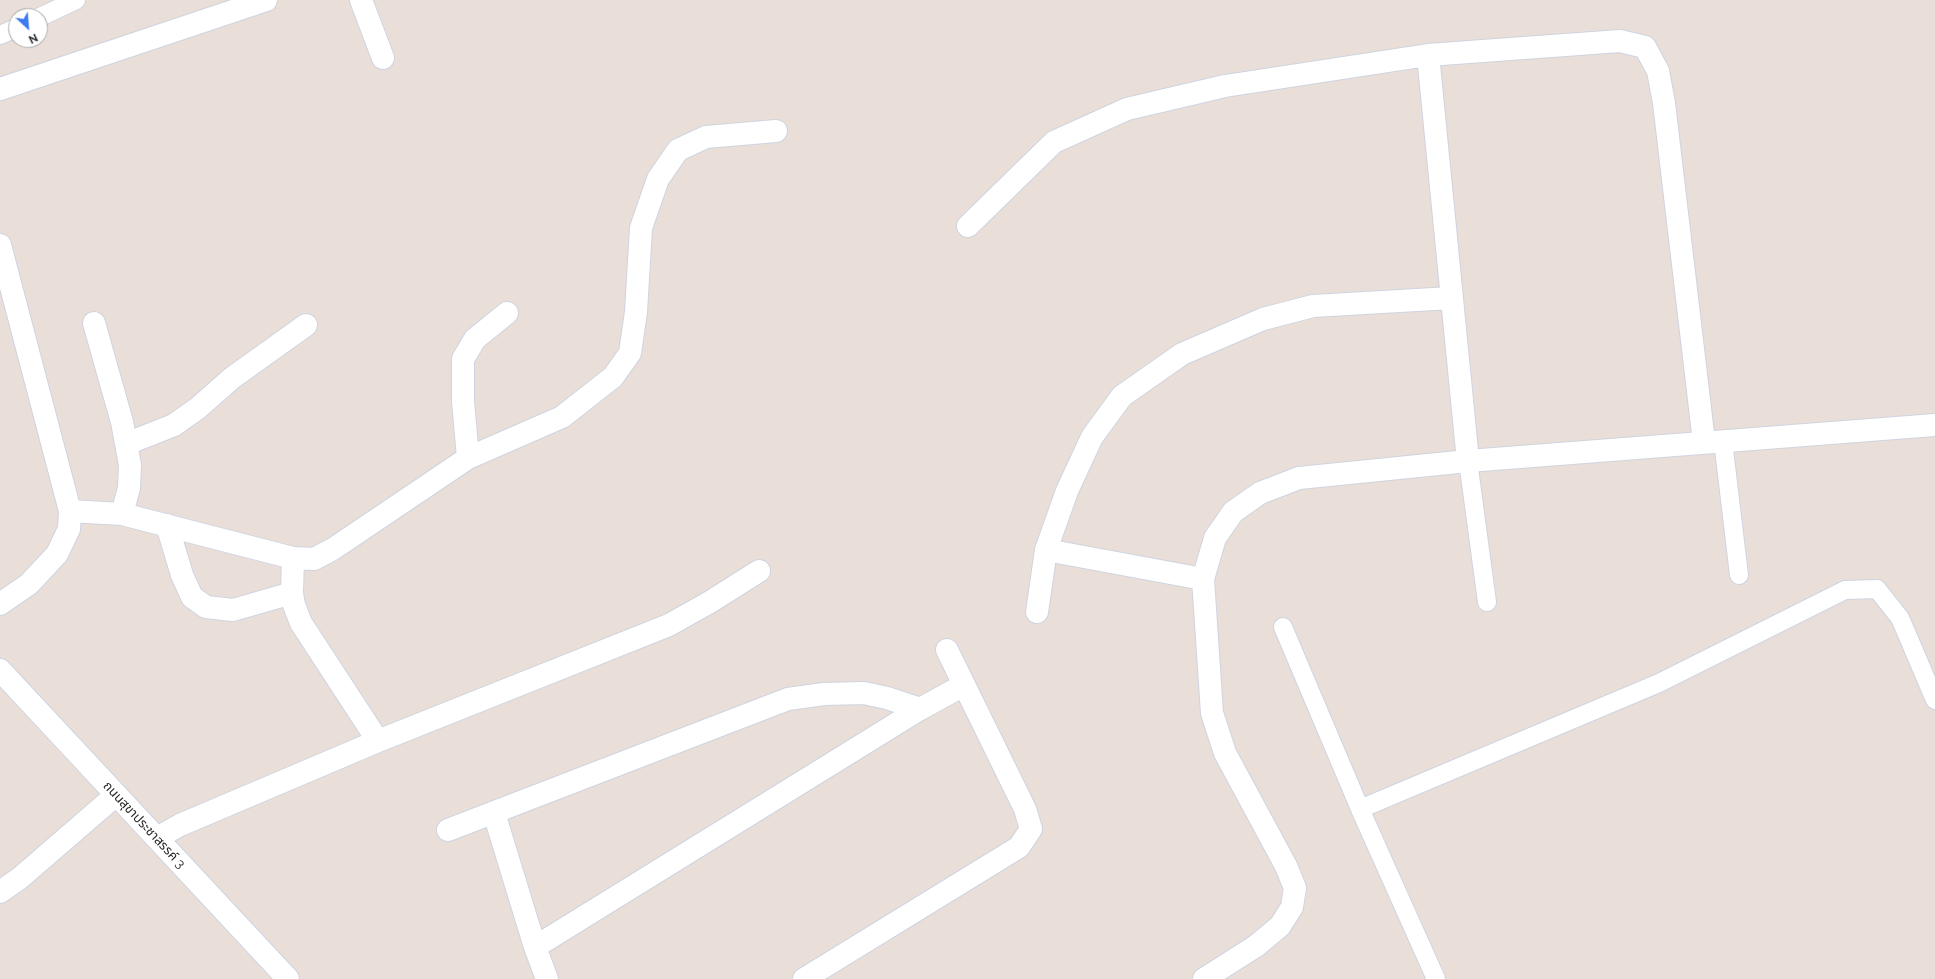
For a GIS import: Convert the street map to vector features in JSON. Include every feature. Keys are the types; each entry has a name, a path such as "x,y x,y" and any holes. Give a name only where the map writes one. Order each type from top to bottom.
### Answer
{"street":[{"path":"0,89 266,0"},
{"path":"361,0 382,58"},
{"path":"968,226 1054,142 1127,109 1225,86 1428,55 1620,41 1645,47 1658,71 1664,103 1714,441"},
{"path":"1428,55 1468,461"},
{"path":"70,511 122,514 294,558 314,559 333,549 468,458 562,417 613,377 630,352 636,312 641,228 658,179 678,150 706,137 776,131"},
{"path":"0,245 70,511 69,529 57,554 29,584 0,604"},
{"path":"1037,612 1046,550 1067,491 1092,437 1122,396 1182,354 1263,319 1313,306 1451,298"},
{"path":"468,458 463,401 463,360 475,339 507,313"},
{"path":"94,323 122,422 130,465 129,488 122,514"},
{"path":"126,444 174,425 198,408 232,378 306,325"},
{"path":"1204,979 1256,946 1280,926 1292,907 1294,888 1286,866 1225,753 1212,713 1203,579 1215,538 1233,512 1260,493 1299,478 1468,461 1935,425"},
{"path":"167,525 182,575 192,597 206,608 233,610 292,593"},
{"path":"1046,550 1203,579"},
{"path":"294,558 292,593 294,605 301,623 378,740"},
{"path":"157,838 180,825 378,740 669,625 760,571"},
{"path":"804,979 1019,847 1031,829 1025,809 947,650"},
{"name":"ถนนสุขาประชาสรรค์ 3","path":"0,670 288,979"},
{"path":"535,947 920,709 964,685"},
{"path":"448,830 788,699 824,694 864,693 887,698 920,709"},
{"path":"0,892 20,878 116,794"},
{"path":"494,813 535,947 547,979"}],"lane":[{"path":"48,13 76,0"},
{"path":"1714,441 1739,574"},
{"path":"1468,461 1487,602"},
{"path":"1360,809 1659,683 1845,590 1877,589 1900,618 1935,700"},
{"path":"1283,627 1360,809 1436,979"}]}
